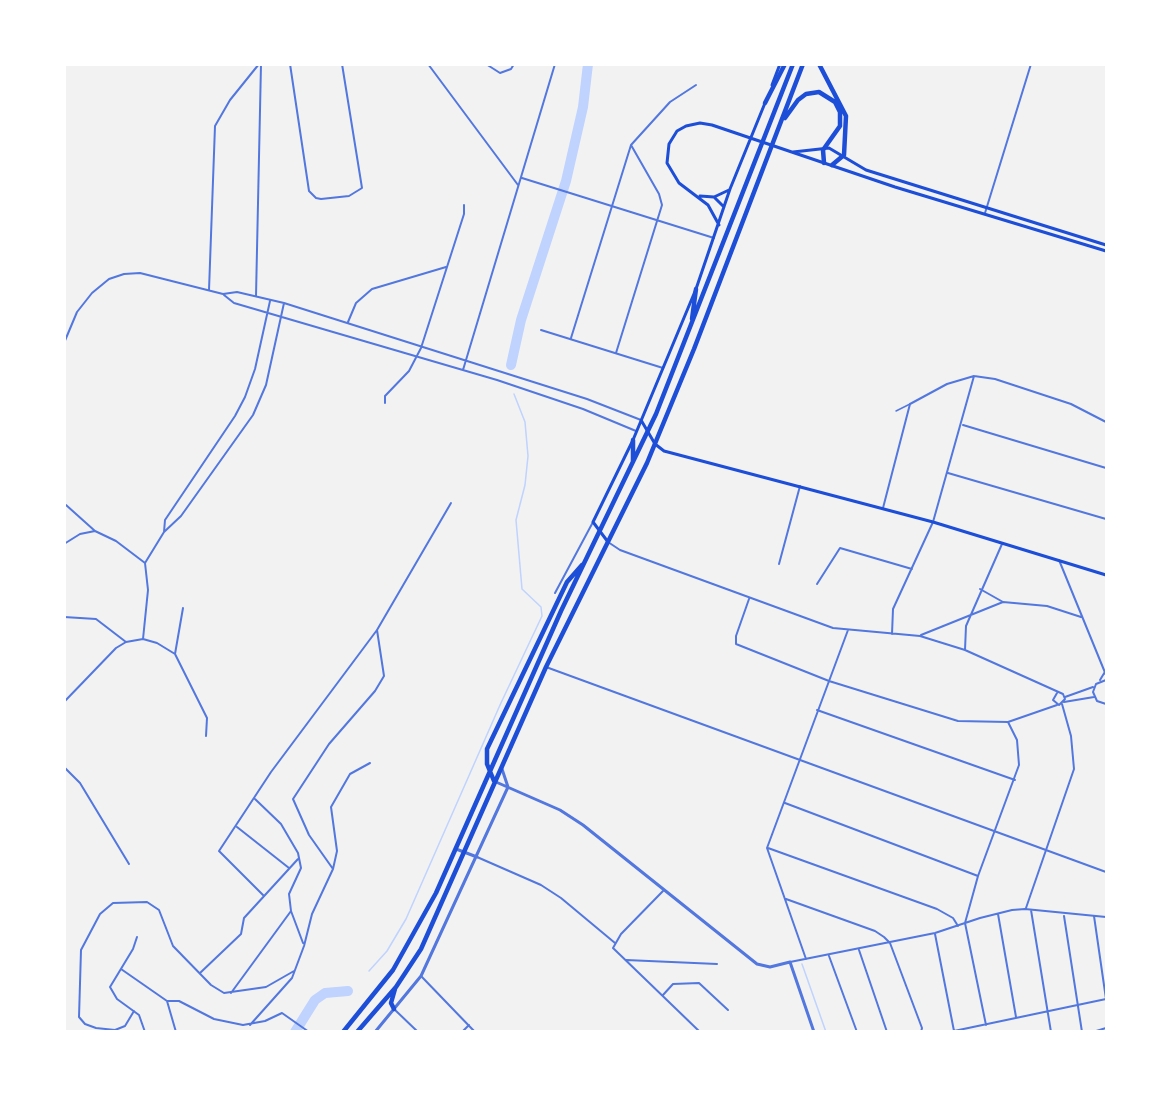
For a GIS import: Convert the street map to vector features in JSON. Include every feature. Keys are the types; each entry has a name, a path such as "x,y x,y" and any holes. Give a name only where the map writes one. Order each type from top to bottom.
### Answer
{"highway":[{"path":"765,103 785,64"},
{"path":"343,1032 393,970 412,939 455,849 586,561 648,432 793,64"},
{"path":"357,1032 396,987 421,949 501,764 546,667 651,454 803,64"},
{"path":"819,64 825,80 844,108 846,122 844,155 831,165"},
{"path":"780,126 803,95 815,92 825,94 838,107 841,120 838,132 825,148 824,163"},
{"path":"686,340 696,289"},
{"path":"633,440 633,465"},
{"path":"494,782 485,756 487,749 567,582 586,561"},
{"path":"394,1009 391,1003 396,987"}],"main road":[{"path":"608,542 593,522 633,440 696,289 730,189 780,64"},
{"path":"719,225 712,210 700,196 674,177 666,158 669,144 677,131 691,124 705,124 727,130 824,163 1107,251"},
{"path":"789,151 825,148 844,155 866,170 1107,245"},
{"path":"700,196 714,197 730,189"},
{"path":"714,197 724,207"},
{"path":"1031,228 1032,222"},
{"path":"641,420 655,444 662,450 933,522 1107,575"},
{"path":"651,454 662,450"}],"street":[{"path":"209,290 215,126 230,100 260,64"},
{"path":"256,296 260,64"},
{"path":"290,64 309,191 316,198 321,199 349,196 356,194 362,188 342,64"},
{"path":"428,64 518,185"},
{"path":"486,64 494,71 506,72 514,64"},
{"path":"463,370 555,64"},
{"path":"985,214 1031,64"},
{"path":"572,338 631,145 670,102 696,85"},
{"path":"616,353 662,205 659,194 631,145"},
{"path":"521,177 714,238"},
{"path":"385,403 388,391 403,378 421,348 465,205"},
{"path":"348,322 356,303 372,289 446,267"},
{"path":"64,343 84,301 109,279 124,274 140,273 224,294 234,303 497,380 584,409 636,431"},
{"path":"224,294 230,292 256,296 348,322 421,348 587,399 641,420"},
{"path":"164,532 165,520 235,416 244,397 255,369 270,300"},
{"path":"143,639 148,590 146,563 164,532 181,516 254,415 266,385 284,303"},
{"path":"541,330 663,368"},
{"path":"497,380 500,373"},
{"path":"892,634 893,609 933,522 974,376"},
{"path":"883,508 910,404 947,384 974,376 995,379 1071,404 1107,422"},
{"path":"540,394 542,386"},
{"path":"584,409 587,399"},
{"path":"961,424 1107,468"},
{"path":"947,473 1107,519"},
{"path":"779,564 800,486"},
{"path":"264,896 219,851 271,772 377,630 452,503"},
{"path":"66,505 95,531 116,541 146,563"},
{"path":"555,593 593,522"},
{"path":"64,544 80,534 95,531"},
{"path":"608,542 620,550 833,628 920,636 965,650 1065,697 1094,687 1106,672 1059,560"},
{"path":"965,650 965,634 970,616 1002,543"},
{"path":"817,584 837,550 843,548 912,569"},
{"path":"980,589 1003,602 1047,606 1081,617"},
{"path":"749,598 736,636 736,644 829,681 949,719 976,723 1008,722 1063,703 1094,697"},
{"path":"920,636 1003,602"},
{"path":"183,608 175,654 207,718 206,736"},
{"path":"64,617 96,619 126,642"},
{"path":"333,869 309,835 293,799 329,744 375,691 384,676 377,630"},
{"path":"806,959 767,848 848,630"},
{"path":"64,702 116,648 126,642 143,639 175,654"},
{"path":"546,667 1107,872"},
{"path":"1099,681 1107,680"},
{"path":"1094,687 1094,697 1097,701 1106,704"},
{"path":"1057,693 1053,697 1057,705"},
{"path":"1025,909 1074,769 1071,736 1063,703 1065,697"},
{"path":"817,710 1015,780"},
{"path":"986,1025 965,923 978,876 1015,780 1020,752 1008,722"},
{"path":"249,1025 290,982 304,946 312,914 333,869 337,851 331,807 350,774 370,764"},
{"path":"375,1032 421,976 477,857 508,787 501,764"},
{"path":"64,767 80,783 129,864"},
{"path":"494,782 564,812 757,964 770,967 935,933 998,913 1025,909 1107,917"},
{"path":"255,798 287,832 298,853 301,868 289,894 291,911 304,946"},
{"path":"784,802 978,876"},
{"path":"236,826 289,868"},
{"path":"767,848 937,909 953,918 958,926"},
{"path":"455,849 541,885 561,898 615,943"},
{"path":"200,973 241,934 244,918 298,859"},
{"path":"663,891 613,948 700,1032"},
{"path":"786,899 875,931 890,943 922,1028 921,1032"},
{"path":"134,1011 125,1026 116,1030 96,1028 86,1024 80,1017 81,950 107,906 117,902 147,902 159,910 164,916 173,946 216,989 224,993 266,987 294,971"},
{"path":"1031,910 1051,1032"},
{"path":"231,993 291,911"},
{"path":"998,913 1016,1017"},
{"path":"1063,914 1082,1032"},
{"path":"935,933 954,1032 1106,999 1094,916"},
{"path":"137,937 133,950 110,987 117,999 142,1020 145,1032"},
{"path":"859,950 887,1032"},
{"path":"829,956 857,1032"},
{"path":"626,960 717,964"},
{"path":"790,962 814,1032"},
{"path":"121,969 167,1001 192,1005 220,1020 249,1025 282,1013 309,1031"},
{"path":"421,976 475,1032"},
{"path":"663,995 673,984 699,983 728,1010"},
{"path":"167,1001 169,1015 176,1032"},
{"path":"394,1009 418,1032"},
{"path":"462,1032 468,1025"},
{"path":"1093,1032 1107,1028"}],"lane":[{"path":"896,411 910,404"}],"waterway":[{"path":"511,365 521,320 566,181 583,107 588,64"},
{"path":"369,971 387,951 406,919 500,705 542,616 541,607 522,589 516,520 525,485 528,456 525,422 514,394"},
{"path":"802,964 826,1032"},
{"path":"295,1032 315,1000 325,993 348,991"}]}
